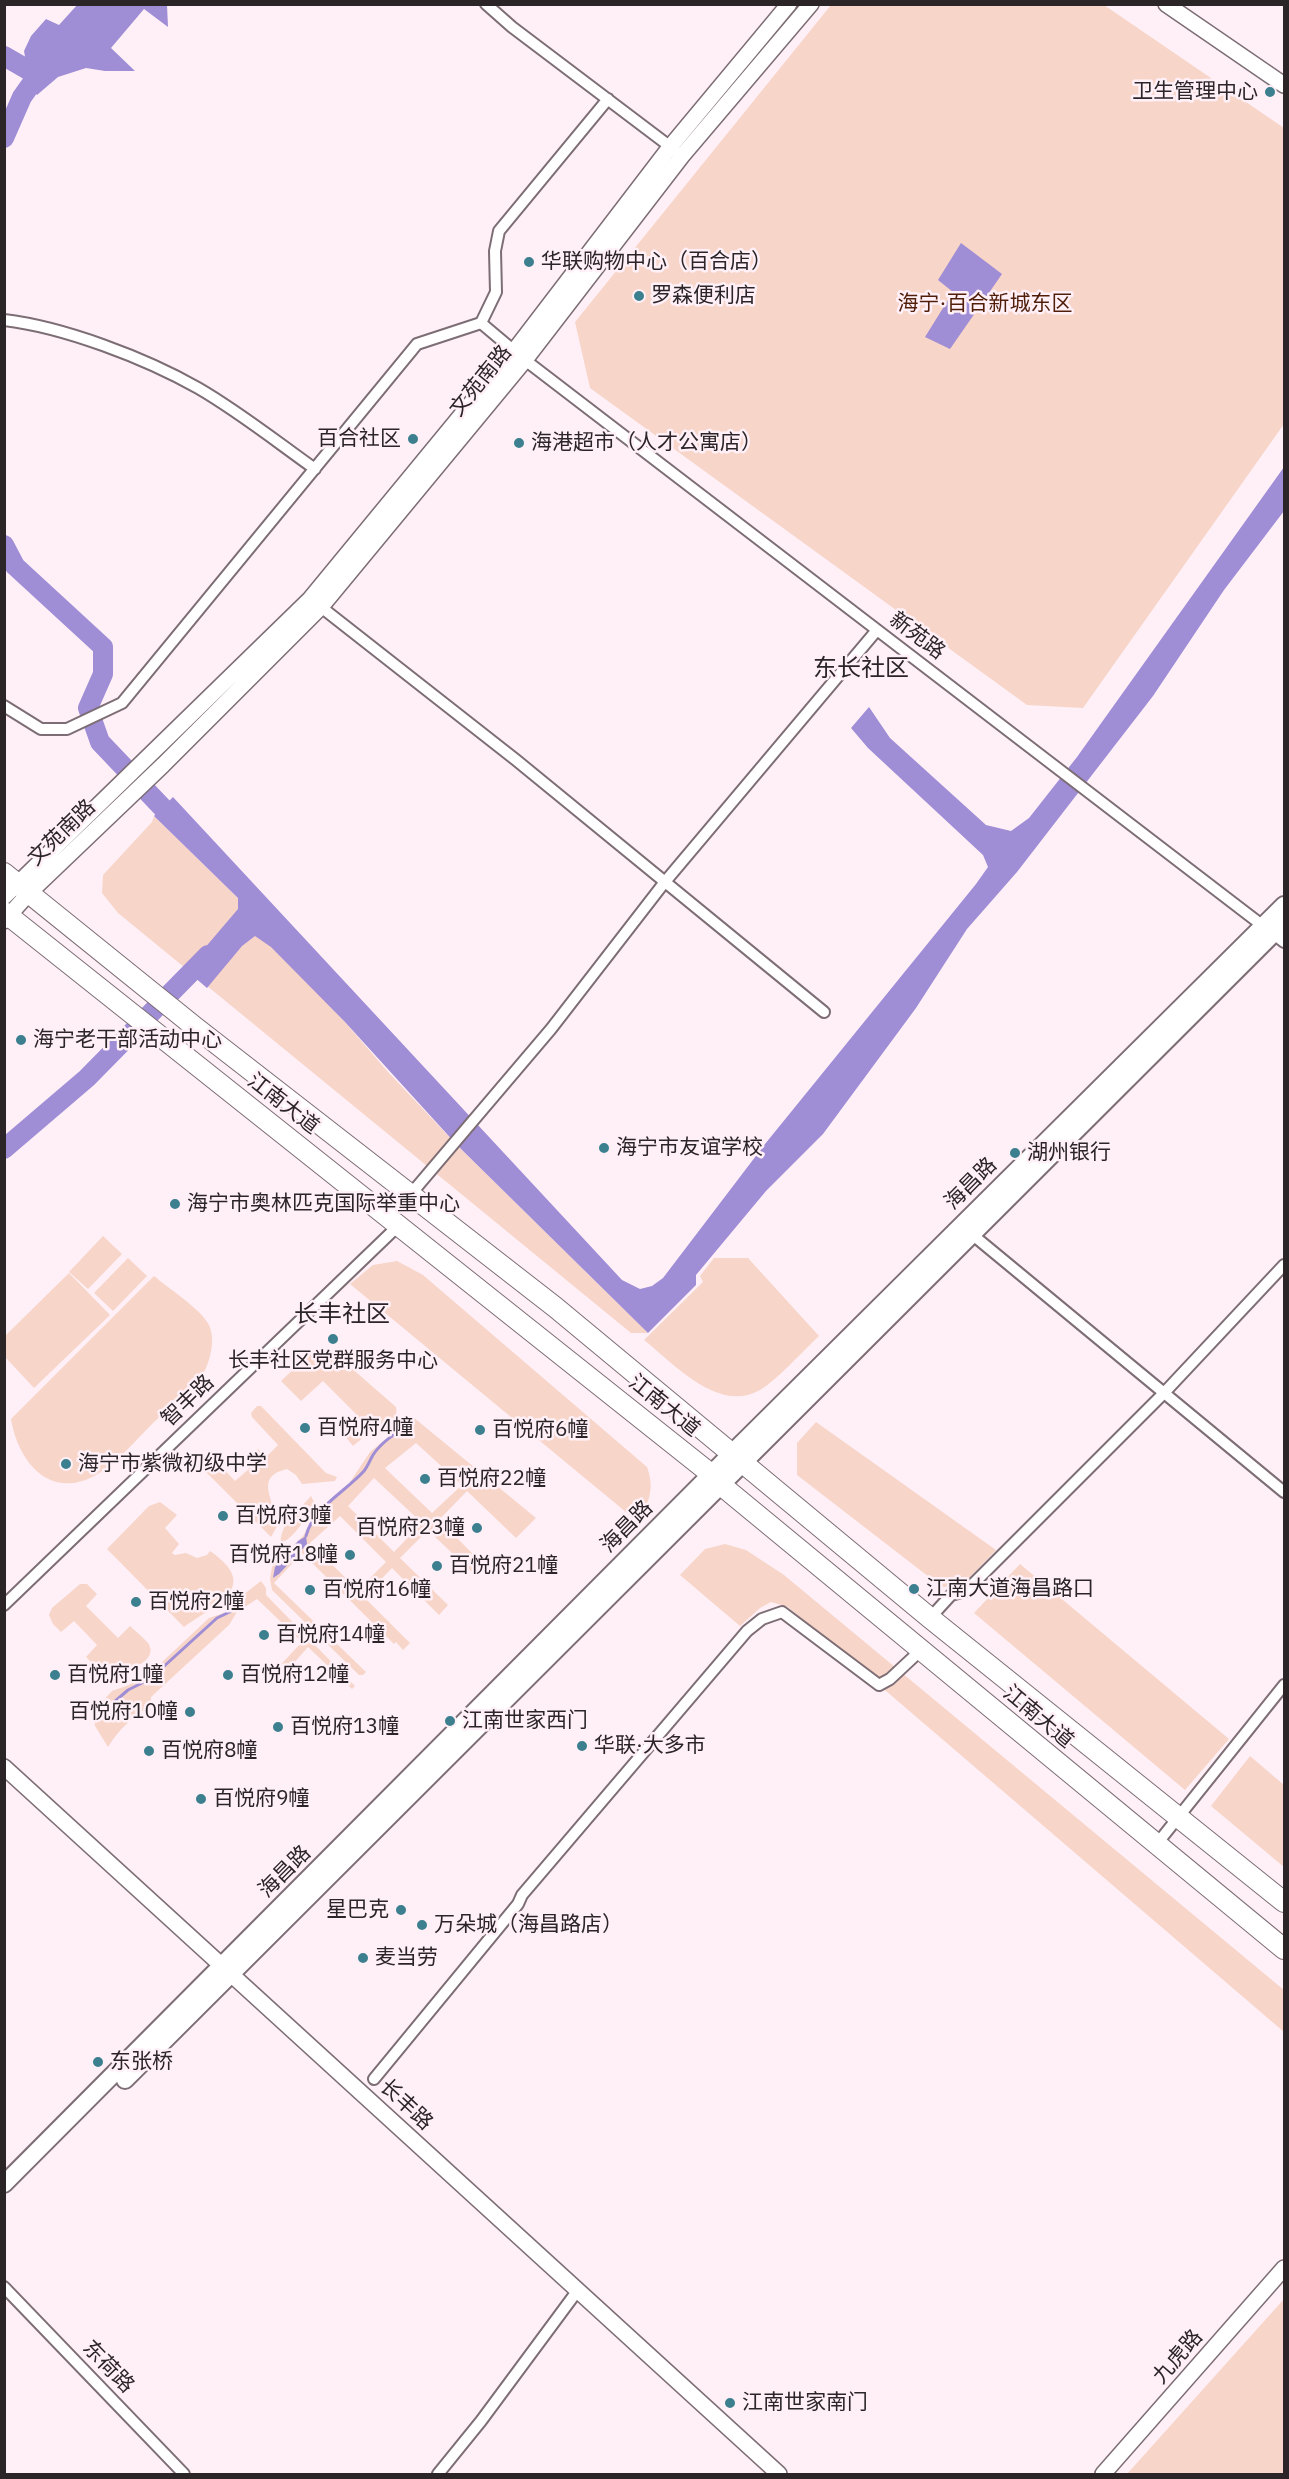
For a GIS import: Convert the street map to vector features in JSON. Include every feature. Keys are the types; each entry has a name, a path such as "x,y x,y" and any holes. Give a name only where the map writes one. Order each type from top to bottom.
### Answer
{"highway":[{"name":"江南大道","path":"14,886 555,1307 930,1618 1284,1902"},
{"name":"江南大道","path":"6,917 110,996 399,1225 716,1480 1284,1949"}],"main road":[{"name":"文苑南路","path":"14,886 125,801 321,607 520,356 789,4"},
{"name":"文苑南路","path":"676,151 811,4"},
{"path":"1166,4 1284,85"},
{"name":"文苑南路","path":"6,917 14,886 310,599 520,356"},
{"name":"海昌路","path":"4,2199 738,1457 967,1231 1277,931 1284,905"},
{"name":"长丰路","path":"4,1767 779,2475"},
{"name":"海昌路","path":"4,2184 228,1970"},
{"name":"九虎路","path":"1103,2475 1284,2268"}],"street":[{"path":"486,4 512,27 676,151"},
{"path":"4,706 41,729 70,728 122,703 417,344 481,323 496,292 495,251 499,231 608,99"},
{"path":"4,320 29,323 126,353 198,388 315,469"},
{"name":"新苑路","path":"481,323 520,356 1053,765 1277,931"},
{"path":"321,607 516,760 824,1012"},
{"path":"410,1195 551,1029 664,883 877,630"},
{"name":"智丰路","path":"4,1605 399,1225"},
{"path":"967,1231 1284,1492"},
{"path":"930,1618 951,1595 966,1591 1163,1394 1284,1265"},
{"path":"374,2079 518,1904 530,1886 747,1631 762,1619 782,1612 879,1685 890,1679 921,1650"},
{"path":"1156,1845 1284,1685"},
{"name":"东荷路","path":"4,2287 184,2475"},
{"path":"438,2475 578,2290"}],"green space":[{"name":"海宁·百合新城东区","path":"831,5 1104,5 1284,128 1284,424 1083,708 1027,705 590,388 575,322"},
{"path":"154,816 238,898 388,1072 457,1145 648,1333 631,1333 118,913 102,893 103,875 152,822"},
{"path":"103,1236 122,1254 88,1289 69,1272"},
{"path":"128,1258 147,1276 113,1311 94,1293"},
{"path":"714,1258 748,1258 819,1336 767,1386 744,1396 729,1396 698,1383 644,1340 703,1282 700,1276"},
{"path":"397,1261 423,1275 647,1467 651,1489 638,1522 350,1284 373,1265"},
{"path":"69,1273 110,1315 34,1388 5,1357 5,1336"},
{"path":"154,1276 192,1306 209,1325 212,1345 204,1372 185,1395 104,1470 79,1482 64,1483 51,1480 39,1473 21,1450 11,1419"},
{"path":"315,1349 325,1357 333,1352 396,1407 394,1420 376,1437 365,1436 353,1446 340,1430 356,1414 323,1381 301,1401 281,1381"},
{"path":"257,1406 261,1406 326,1473 337,1477 335,1481 302,1484 296,1475 287,1469 272,1476 269,1481 269,1493 274,1513 281,1519 271,1537 199,1465 208,1457 216,1461 235,1481 249,1469 245,1463 258,1449 266,1457 278,1445 252,1417 251,1413"},
{"path":"413,1417 536,1518 516,1538 467,1491 439,1520 485,1566 476,1576 428,1530 400,1558 448,1605 439,1615 392,1568 364,1597 410,1643 403,1650 396,1642 394,1644 302,1553 274,1583 366,1672 359,1675 272,1590 270,1579 272,1567 303,1536 316,1514 348,1485 370,1452","holes":["416,1443 462,1485 432,1513 385,1468","374,1478 422,1523 394,1552 348,1506","340,1516 386,1562 358,1590 310,1543"]},
{"path":"816,1422 996,1550 962,1585 942,1587 797,1475 797,1443"},
{"path":"311,1496 315,1504 296,1531 281,1543 283,1529"},
{"path":"160,1502 177,1515 165,1528 179,1544 172,1553 175,1555 186,1553 197,1558 207,1555 210,1551 225,1564 232,1575 233,1585 228,1594 184,1627 107,1549 149,1506"},
{"path":"725,1544 746,1550 784,1575 1284,1990 1284,2032 788,1607 771,1602 760,1608 740,1626 680,1575 705,1549"},
{"path":"1020,1564 1229,1739 1185,1790 974,1613"},
{"path":"261,1581 266,1588 266,1595 355,1686 352,1689 308,1647 278,1681 272,1674 302,1642 257,1599 237,1612 229,1625 151,1697 151,1706 127,1724 108,1747 95,1726 94,1717 100,1704 112,1691 129,1685 160,1664 209,1618 227,1612 240,1603 243,1595"},
{"path":"80,1584 87,1584 97,1594 86,1606 118,1638 130,1626 148,1643 151,1650 149,1656 138,1666 109,1676 102,1673 86,1657 97,1645 74,1621 61,1632 53,1624 49,1615 52,1608"},
{"path":"1250,1756 1284,1785 1284,1867 1211,1806"},
{"path":"1284,2299 1284,2474 1127,2474"}],"shaded area":[{"path":"78,4 167,5 168,27 144,9 111,48 135,71 105,71 86,68 58,77 37,95 25,81 24,51 31,36 46,19 59,25"},
{"path":"961,243 1002,274 950,349 925,337 953,292 938,280"},
{"path":"1284,467 1284,511 1224,590 1153,696 1017,872 967,929 916,1008 823,1134 766,1191 696,1275 696,1285 648,1333 457,1145 345,1022 271,947 255,936 242,946 207,988 186,970 238,909 238,898 154,816 173,797 622,1280 640,1289 652,1286 663,1278 765,1144 988,867 983,855 868,748 851,728 869,707 890,738 986,825 1011,831 1029,818 1077,757"},
{"path":"306,1536 307,1544 273,1578 275,1567 298,1541"}],"waterway":[{"path":"4,56 37,75"},
{"path":"4,138 22,97 44,66"},
{"path":"4,545 15,566 103,647 103,674 88,708 100,742 179,825"},
{"path":"4,1149 87,1078 208,955"},
{"path":"306,1536 315,1517 364,1471 380,1446 389,1438 409,1428"},
{"path":"105,1710 128,1690 150,1679 217,1618 244,1605"}],"place":[{"name":"卫生管理中心","path":"1270,92"},
{"name":"华联购物中心（百合店）","path":"529,262"},
{"name":"罗森便利店","path":"639,296"},
{"name":"百合社区","path":"413,439"},
{"name":"海港超市（人才公寓店）","path":"519,443"},
{"name":"海宁老干部活动中心","path":"21,1040"},
{"name":"海宁市友谊学校","path":"604,1148"},
{"name":"湖州银行","path":"1015,1153"},
{"name":"海宁市奥林匹克国际举重中心","path":"175,1204"},
{"name":"长丰社区党群服务中心","path":"333,1339"},
{"name":"百悦府4幢","path":"305,1428"},
{"name":"百悦府6幢","path":"480,1430"},
{"name":"海宁市紫微初级中学","path":"66,1464"},
{"name":"百悦府22幢","path":"425,1479"},
{"name":"百悦府3幢","path":"223,1516"},
{"name":"百悦府23幢","path":"477,1528"},
{"name":"百悦府18幢","path":"350,1555"},
{"name":"百悦府21幢","path":"437,1566"},
{"name":"江南大道海昌路口","path":"914,1589"},
{"name":"百悦府16幢","path":"310,1590"},
{"name":"百悦府2幢","path":"136,1602"},
{"name":"百悦府14幢","path":"264,1635"},
{"name":"百悦府1幢","path":"55,1675"},
{"name":"百悦府12幢","path":"228,1675"},
{"name":"百悦府10幢","path":"190,1712"},
{"name":"江南世家西门","path":"450,1721"},
{"name":"百悦府13幢","path":"278,1727"},
{"name":"华联·大多市","path":"582,1746"},
{"name":"百悦府8幢","path":"149,1751"},
{"name":"百悦府9幢","path":"201,1799"},
{"name":"星巴克","path":"401,1910"},
{"name":"万朵城（海昌路店）","path":"422,1925"},
{"name":"麦当劳","path":"363,1958"},
{"name":"东张桥","path":"98,2062"},
{"name":"江南世家南门","path":"730,2403"}],"district":[{"name":"东长社区","path":"861,669"},
{"name":"长丰社区","path":"342,1315"}]}
